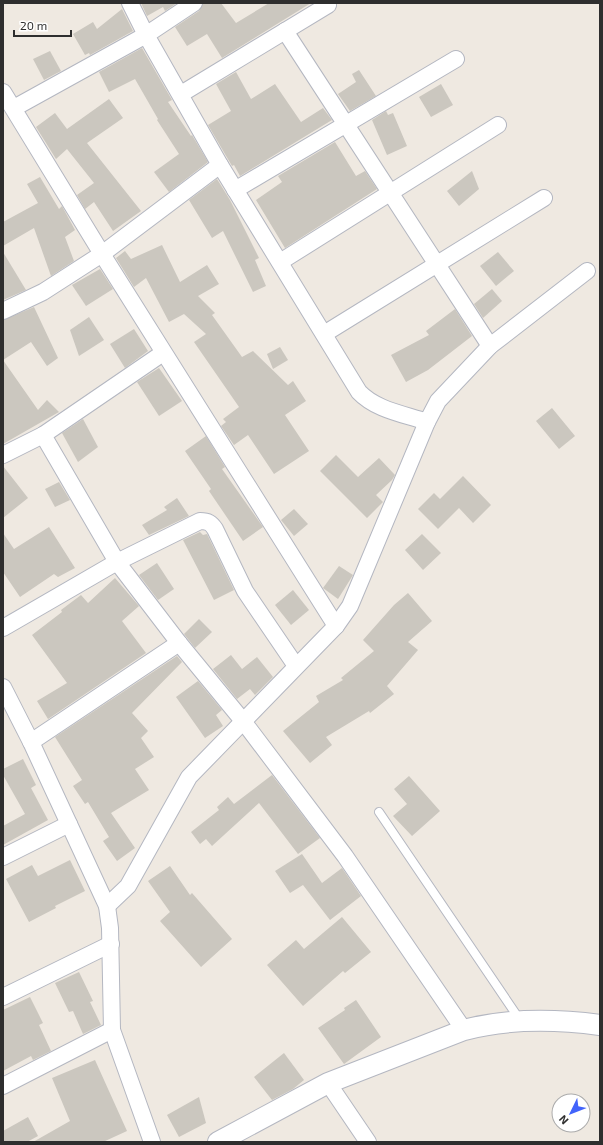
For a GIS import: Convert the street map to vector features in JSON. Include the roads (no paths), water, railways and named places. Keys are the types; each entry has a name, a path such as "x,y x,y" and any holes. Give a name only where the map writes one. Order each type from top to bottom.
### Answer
{"street":[{"path":"130,3 146,35 181,94 220,165 359,392 367,400 377,405 426,422"},
{"path":"14,108 146,35 194,3"},
{"path":"181,94 328,5"},
{"path":"285,31 490,346"},
{"path":"236,190 456,59"},
{"path":"3,92 102,254 336,626"},
{"path":"280,262 498,125"},
{"path":"3,311 43,292 102,254 220,165"},
{"path":"324,334 544,198"},
{"path":"107,906 128,886 189,777 336,626 355,596 426,422 438,401 490,346 587,271"},
{"path":"3,455 43,435 164,353"},
{"path":"43,435 117,562 179,643 243,721 345,856 464,1030"},
{"path":"3,628 117,562 200,521 206,521 211,524 248,597 296,666"},
{"path":"31,742 179,643"},
{"path":"3,687 31,742 107,906 110,919 112,1030 150,1141"},
{"path":"3,857 69,824"},
{"path":"3,997 110,944"},
{"path":"218,1142 328,1083 464,1030 482,1025 520,1020 600,1025"},
{"path":"3,1086 112,1030"},
{"path":"328,1083 368,1142"}],"lane":[{"path":"379,812 520,1020"}]}
